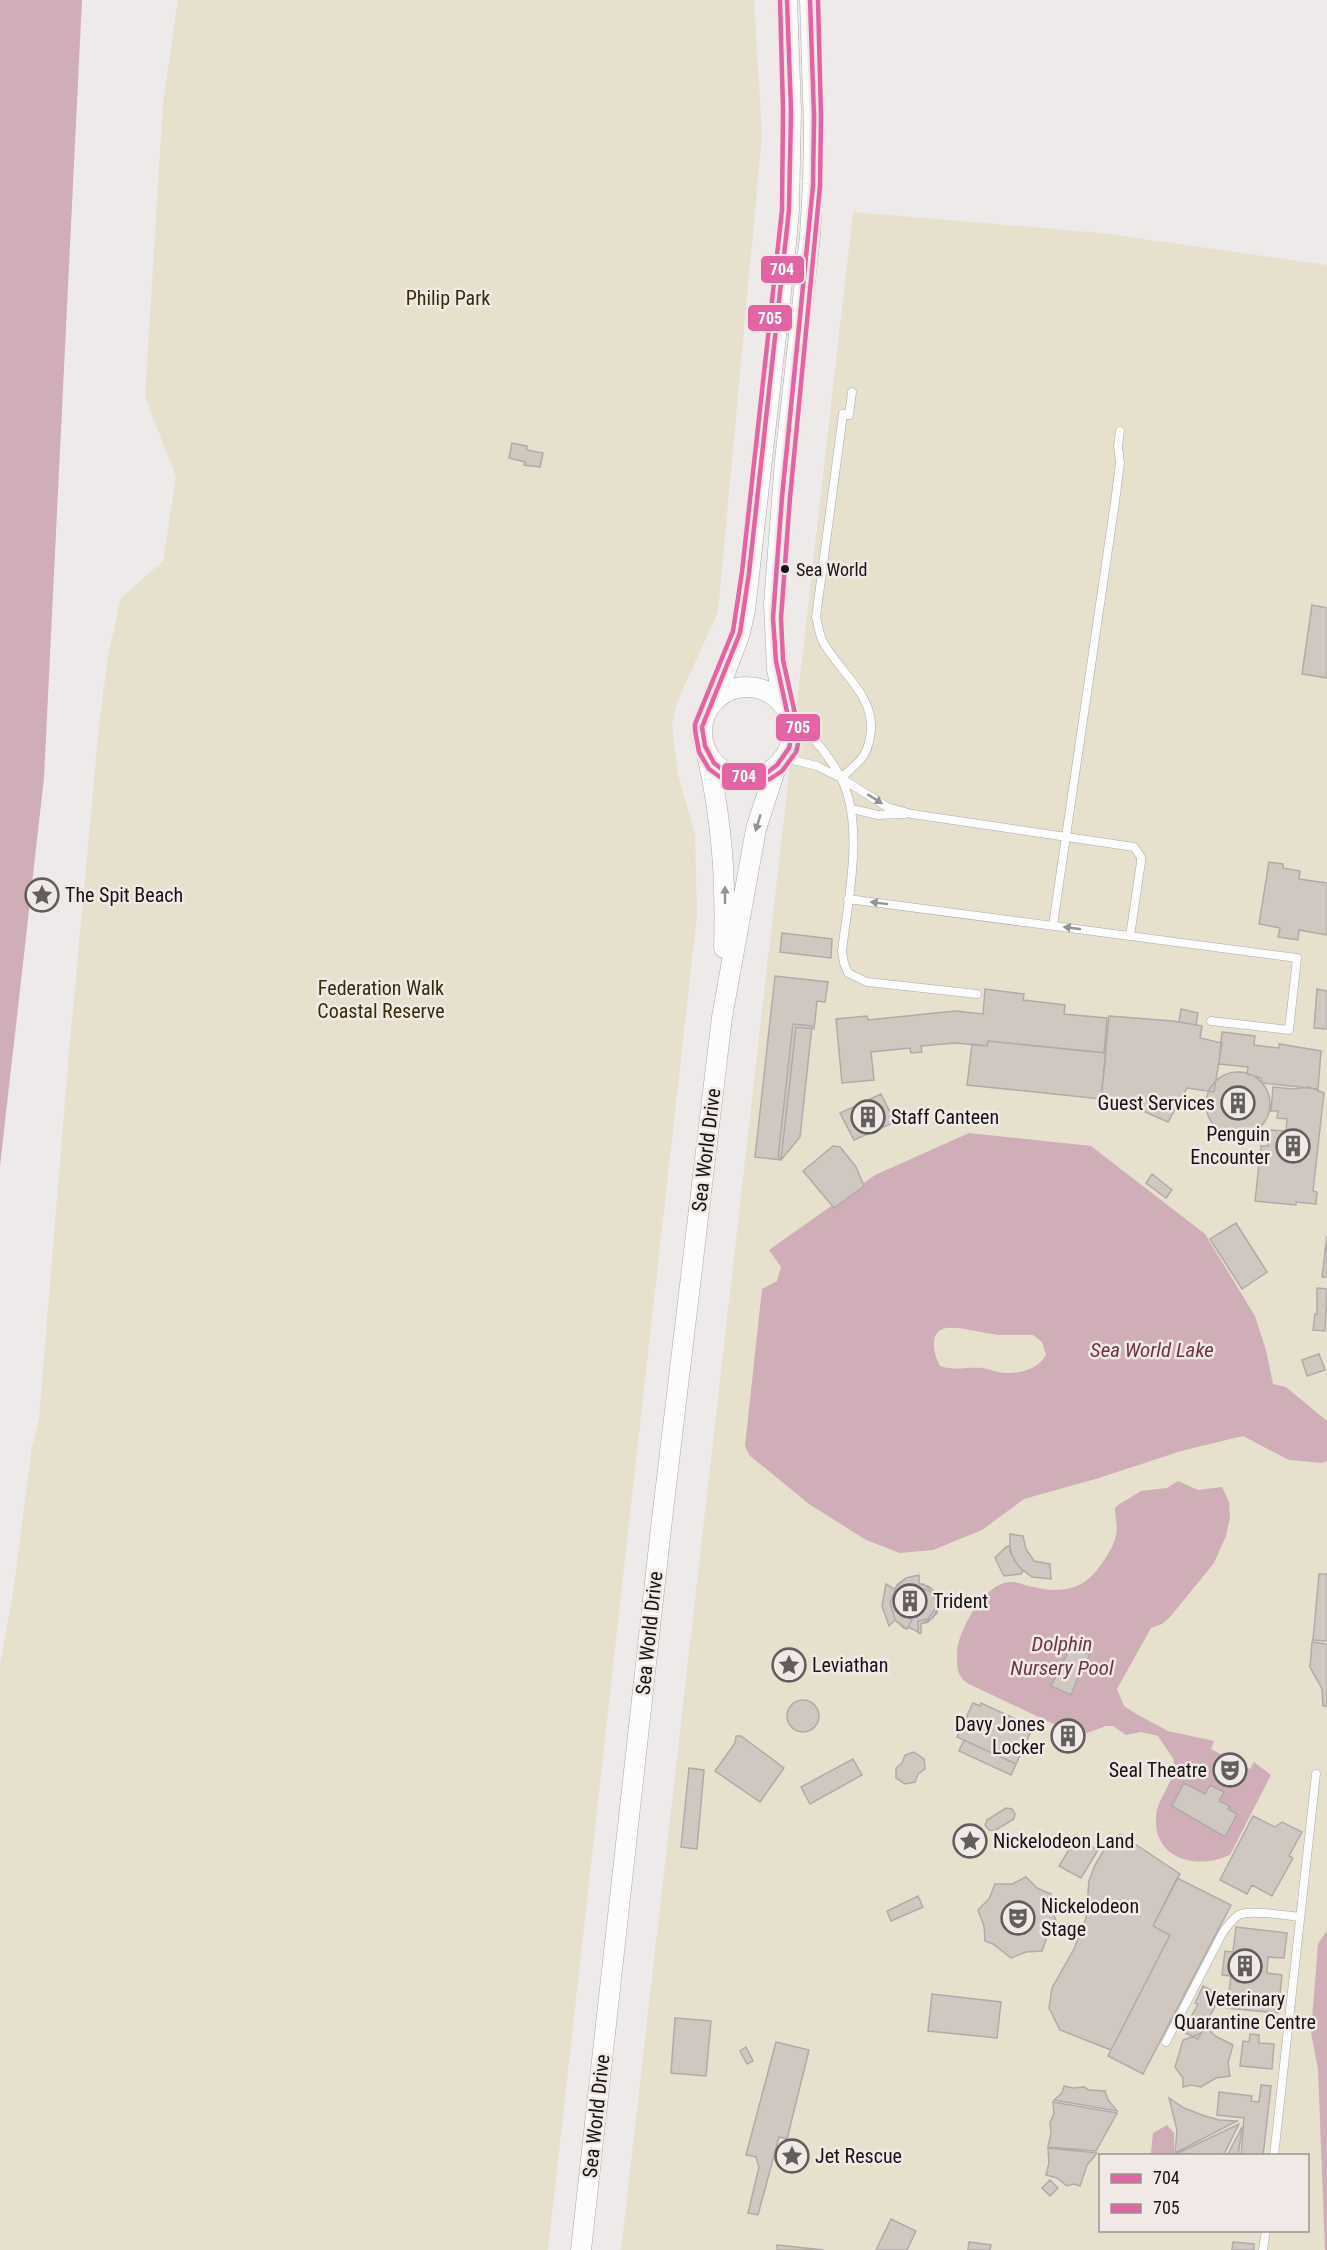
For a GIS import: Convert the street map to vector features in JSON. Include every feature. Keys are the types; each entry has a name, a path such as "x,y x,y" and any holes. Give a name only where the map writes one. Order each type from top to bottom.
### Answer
{"street":[{"path":"714,702 740,633 745,610 784,266 791,152 787,0"},
{"path":"785,708 766,691 752,687 738,688 725,693 706,713 702,727 702,741 707,754 726,772 752,777 764,774 780,763 790,747 792,734 777,669 774,604 785,460 810,236 814,130 810,0"},
{"name":"Sea World Drive","path":"707,754 718,803 724,863 722,1017"},
{"name":"Sea World Drive","path":"581,2250 661,1528 722,1017 756,829 780,763"}],"lane":[{"path":"841,778 863,757 870,741 873,722 869,707 820,637 816,617 843,414 849,415 852,392"},
{"path":"1053,926 1115,502 1120,463 1120,431"},
{"path":"785,708 816,741 841,778 852,809 854,851 842,951 848,973 867,982 977,994"},
{"path":"780,763 817,766 887,807 912,814 1134,847 1142,862 1130,936"},
{"path":"852,809 878,815 912,814"},
{"path":"848,899 1297,958 1289,1030 1211,1021"},
{"path":"1274,2154 1316,1774"},
{"path":"1166,2042 1223,1932 1230,1923 1240,1914 1249,1913 1300,1917"},
{"path":"1263,2250 1266,2232"}],"green space":[{"name":"Federation Walk Coastal Reserve","path":"178,0 754,0 762,135 718,612 677,702 672,725 678,774 695,834 697,914 548,2250 0,2250 0,1664 13,1593 32,1447 39,1419 68,1064 99,726 108,656 121,598 163,561 176,477 145,397 163,104"},
{"name":"Sea World","path":"853,212 1101,233 1327,265 1327,2250 621,2250"}],"water":[{"path":"0,0 82,0 44,778 0,1166"},
{"name":"Sea World Lake","path":"969,1133 1091,1146 1205,1234 1255,1316 1266,1350 1273,1384 1286,1387 1327,1421 1327,1461 1322,1463 1289,1460 1243,1436 1181,1451 1099,1478 1024,1499 982,1530 933,1550 900,1553 866,1540 809,1504 749,1455 745,1446 762,1289 777,1281 781,1267 769,1250 875,1175","holes":["959,1328 998,1335 1033,1335 1042,1342 1046,1355 1028,1370 1002,1373 982,1368 956,1369 940,1366 936,1357 934,1341 938,1332 943,1329"]},
{"name":"Dolphin Nursery Pool","path":"1178,1481 1198,1490 1222,1487 1229,1502 1230,1518 1226,1536 1214,1563 1170,1617 1162,1624 1151,1628 1117,1689 1124,1706 1138,1715 1168,1731 1214,1741 1211,1749 1250,1769 1254,1762 1271,1775 1230,1855 1205,1861 1180,1858 1170,1852 1162,1843 1157,1832 1157,1812 1171,1779 1174,1760 1158,1736 1141,1732 1126,1735 1113,1726 1106,1726 1079,1736 971,1685 960,1676 957,1664 958,1645 967,1621 982,1599 992,1590 1001,1584 1016,1582 1058,1590 1072,1588 1086,1581 1104,1560 1115,1540 1117,1528 1115,1508 1141,1491 1167,1488"},
{"path":"1327,1930 1327,2250 1325,2250 1318,2069 1311,2032 1318,1944"},
{"path":"1167,2125 1174,2133 1174,2154 1151,2153 1153,2133"}],"building":[{"path":"512,443 527,446 527,450 543,453 540,467 524,465 525,462 509,458"},
{"path":"1312,605 1327,608 1327,678 1302,674"},
{"path":"1269,862 1283,864 1283,868 1300,871 1299,879 1327,883 1327,935 1299,930 1298,940 1278,937 1280,928 1259,924"},
{"path":"782,933 832,939 831,958 780,952"},
{"path":"775,976 828,982 825,1002 817,1001 814,1029 796,1027 781,1160 755,1157"},
{"path":"985,989 1024,994 1023,1000 1065,1005 1064,1014 1107,1018 1104,1053 988,1041 987,1046 955,1043 921,1046 922,1052 911,1053 910,1048 871,1052 874,1080 842,1083 836,1019 867,1016 868,1020 955,1011 983,1014"},
{"path":"1317,989 1327,991 1327,1029 1314,1028"},
{"path":"1181,1009 1198,1013 1196,1025 1179,1022"},
{"path":"1109,1016 1173,1021 1202,1026 1200,1038 1222,1043 1214,1092 1187,1088 1168,1122 1127,1104 1101,1099"},
{"path":"793,1024 812,1026 800,1137 782,1159 778,1158"},
{"path":"1222,1032 1255,1036 1254,1045 1279,1048 1279,1044 1321,1051 1318,1089 1262,1083 1261,1078 1247,1074 1248,1067 1219,1064"},
{"path":"988,1041 1106,1053 1101,1099 967,1085 972,1044 987,1046"},
{"name":"Guest Services","path":"1238,1072 1256,1078 1264,1086 1270,1104 1264,1122 1256,1130 1238,1136 1220,1130 1212,1122 1206,1104 1212,1086 1220,1078"},
{"name":"Penguin Encounter","path":"1273,1087 1294,1089 1309,1087 1324,1093 1313,1191 1317,1192 1316,1204 1296,1202 1296,1205 1255,1201 1261,1146 1268,1146 1269,1130 1286,1131 1287,1119 1277,1118 1278,1111 1271,1111"},
{"name":"Staff Canteen","path":"881,1094 895,1122 854,1140 840,1113"},
{"path":"833,1146 840,1147 856,1167 864,1186 834,1208 803,1171"},
{"path":"1152,1174 1172,1190 1166,1198 1146,1183"},
{"path":"1236,1223 1267,1272 1242,1289 1210,1239"},
{"path":"1327,1236 1327,1277 1322,1277"},
{"path":"1317,1288 1327,1289 1325,1331 1313,1330 1315,1314 1317,1314"},
{"path":"1319,1354 1325,1370 1307,1376 1302,1360"},
{"path":"1010,1534 1023,1536 1026,1549 1034,1561 1050,1564 1051,1579 1032,1577 1019,1567 1010,1552"},
{"path":"1009,1546 1014,1560 1023,1571 1021,1574 1004,1576 995,1558"},
{"path":"1319,1574 1327,1574 1327,1641 1313,1640"},
{"name":"Trident","path":"919,1575 919,1584 928,1586 937,1597 939,1605 937,1613 928,1622 921,1624 921,1633 908,1627 904,1628 895,1620 889,1626 882,1606 886,1584 894,1589 906,1578"},
{"path":"919,1575 919,1584 934,1591 939,1605 933,1618 921,1624 921,1633 918,1633 918,1621 928,1619 935,1609 936,1601 930,1591 916,1586 904,1594 903,1612 912,1620 907,1629 895,1620 890,1603 897,1585 906,1578"},
{"path":"1312,1642 1327,1644 1327,1706 1323,1706 1322,1689 1310,1667"},
{"path":"1071,1646 1090,1655 1071,1695 1051,1686"},
{"path":"803,1700 814,1705 819,1716 814,1727 803,1732 792,1727 787,1716 792,1705"},
{"path":"973,1703 980,1706 981,1703 1033,1727 1016,1764 957,1737"},
{"name":"Davy Jones Locker","path":"1057,1726 1082,1739 1078,1747 1053,1734"},
{"path":"736,1736 741,1736 784,1768 760,1802 715,1771 735,1743"},
{"path":"964,1740 1016,1764 1011,1775 959,1751"},
{"path":"914,1752 924,1759 925,1769 918,1774 915,1782 905,1784 896,1778 896,1768 902,1763 905,1755"},
{"path":"853,1759 862,1775 810,1804 801,1787"},
{"path":"689,1768 704,1770 697,1849 681,1847"},
{"path":"1184,1783 1205,1794 1210,1785 1224,1792 1219,1801 1230,1806 1228,1809 1237,1814 1225,1837 1172,1806"},
{"path":"1006,1808 1012,1809 1015,1814 1014,1819 994,1831 989,1830 985,1825 987,1820"},
{"path":"1253,1816 1275,1827 1282,1822 1302,1832 1289,1856 1293,1858 1272,1896 1252,1885 1247,1894 1220,1880"},
{"path":"1120,1834 1180,1874 1153,1926 1170,1935 1111,2050 1060,2030 1049,2008 1052,1988 1074,1949 1086,1918 1089,1881 1095,1865 1104,1850"},
{"path":"1076,1838 1098,1850 1081,1878 1059,1866"},
{"name":"Nickelodeon Stage","path":"1026,1877 1037,1888 1051,1894 1052,1911 1058,1925 1047,1937 1042,1951 1026,1952 1011,1958 993,1944 985,1941 984,1926 978,1910 989,1899 995,1884 1012,1884"},
{"path":"1177,1878 1231,1905 1143,2074 1108,2056 1170,1935 1153,1926"},
{"path":"918,1896 923,1907 891,1921 887,1911"},
{"name":"Veterinary Quarantine Centre","path":"1236,1927 1287,1933 1284,1958 1268,1957 1267,1973 1282,1975 1278,2013 1227,2008 1231,1976 1222,1975 1225,1951 1233,1952"},
{"path":"1203,1986 1221,1995 1198,2039 1183,2032 1198,2004 1195,2003"},
{"path":"932,1994 1001,2002 997,2038 928,2031"},
{"path":"675,2018 711,2021 706,2076 671,2073"},
{"path":"1207,2028 1215,2036 1233,2045 1228,2063 1230,2076 1216,2078 1201,2087 1191,2085 1183,2087 1183,2078 1175,2067 1183,2040"},
{"path":"1250,2034 1259,2035 1259,2043 1274,2044 1272,2069 1240,2066 1243,2041 1249,2042"},
{"path":"776,2042 809,2050 787,2139 779,2137 758,2215 748,2213 759,2167 756,2157 746,2155"},
{"path":"746,2047 753,2061 747,2064 740,2051"},
{"path":"1261,2085 1271,2086 1263,2154 1241,2154 1244,2118 1217,2115 1219,2092 1252,2096 1251,2101 1259,2102"},
{"path":"1064,2086 1105,2091 1108,2100 1117,2111 1054,2100 1062,2093"},
{"path":"1169,2098 1184,2108 1202,2115 1219,2120 1237,2121 1175,2153 1177,2130"},
{"path":"1053,2102 1117,2113 1096,2151 1048,2147 1051,2133 1050,2123 1054,2113"},
{"path":"1239,2124 1224,2154 1176,2154"},
{"path":"1242,2127 1238,2154 1228,2154"},
{"path":"1048,2148 1097,2153 1087,2165 1080,2186 1074,2184 1067,2186 1057,2178 1046,2175 1049,2163"},
{"path":"1050,2180 1058,2188 1050,2196 1042,2188"},
{"path":"891,2219 916,2231 907,2250 876,2250"},
{"path":"969,2242 991,2245 990,2250 968,2250"},
{"path":"1233,2242 1254,2244 1254,2250 1232,2250"},
{"path":"777,2245 824,2250 777,2250"}],"transit line":[{"name":"705","path":"780,0 783,110 782,210 742,572 733,631 695,724 699,752 709,769 720,777 745,784 770,779 782,771 796,752 800,736 783,660 781,618 790,498 820,186 818,0"},
{"name":"704","path":"787,0 791,110 789,210 749,573 740,633 702,727 705,746 714,763 723,770 745,777 768,772 777,765 789,748 792,735 776,661 773,618 782,497 813,186 814,116 810,0"}],"place":[{"name":"Sea World","path":"785,569"},
{"name":"The Spit Beach","path":"42,895"},
{"name":"Guest Services","path":"1238,1103"},
{"name":"Staff Canteen","path":"868,1117"},
{"name":"Penguin Encounter","path":"1293,1146"},
{"name":"Trident","path":"910,1601"},
{"name":"Leviathan","path":"789,1665"},
{"name":"Davy Jones Locker","path":"1068,1736"},
{"name":"Seal Theatre","path":"1230,1770"},
{"name":"Nickelodeon Land","path":"970,1841"},
{"name":"Nickelodeon Stage","path":"1018,1918"},
{"name":"Veterinary Quarantine Centre","path":"1245,1966"},
{"name":"Jet Rescue","path":"792,2156"}],"park label":[{"name":"Philip Park","path":"448,298"}]}
